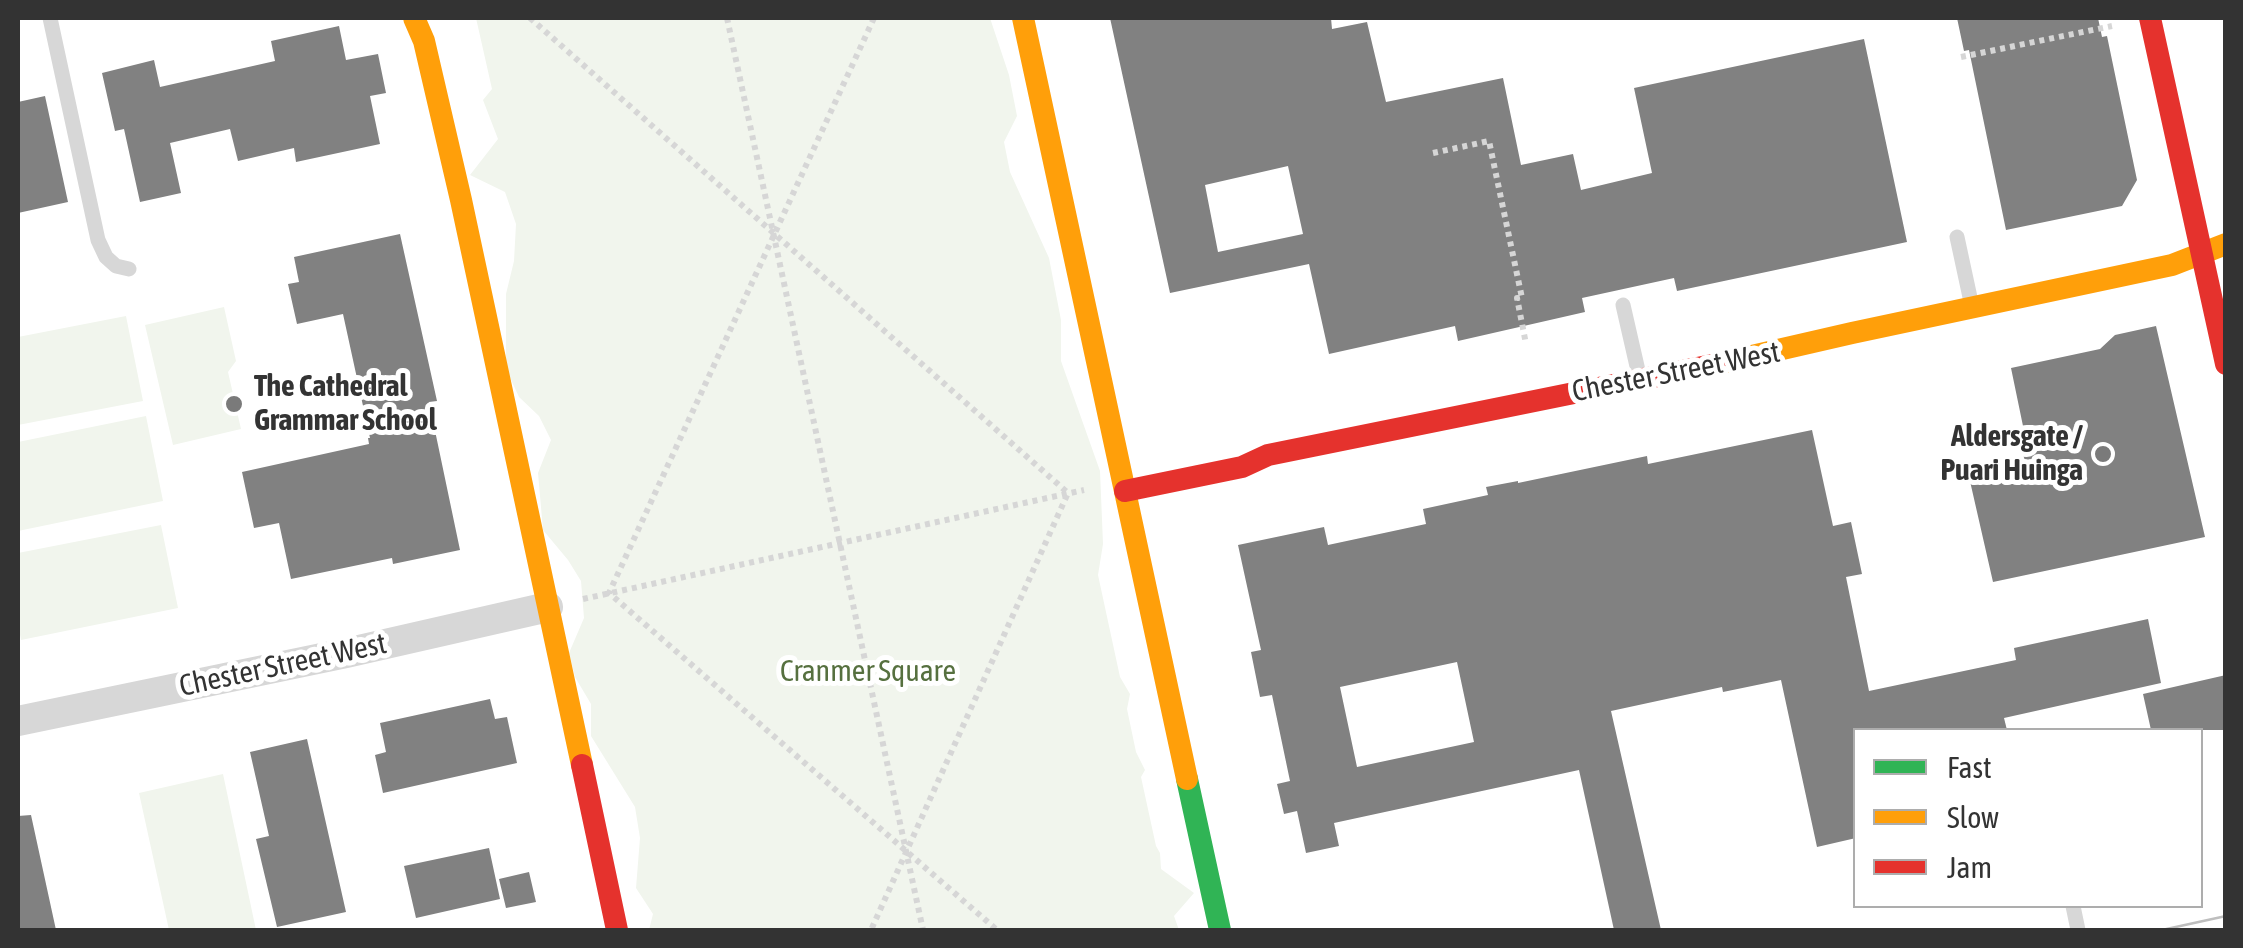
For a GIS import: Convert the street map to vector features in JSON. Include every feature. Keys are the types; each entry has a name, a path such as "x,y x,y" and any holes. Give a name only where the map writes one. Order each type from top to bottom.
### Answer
{"street":[{"path":"1023,18 1220,930"},
{"path":"2150,18 2226,364"},
{"path":"422,25 617,930"},
{"name":"Chester Street West","path":"1126,491 1242,467 1268,455 1795,348 1852,332 2172,265 2226,244"},
{"name":"Chester Street West","path":"18,721 548,607"}],"lane":[{"path":"50,18 98,240 106,257 129,270"},
{"path":"1957,237 1972,306"},
{"path":"1624,305 1640,379"}],"path":[{"path":"530,18 1068,494"},
{"path":"727,18 923,930"},
{"path":"608,593 874,18"},
{"path":"1961,57 2113,26"},
{"path":"1433,153 1489,141 1522,298 1517,298 1526,344"},
{"path":"548,607 1091,488 1126,491"},
{"path":"871,930 1068,494"},
{"path":"608,593 997,930"}],"green space":[{"name":"Cranmer Square","path":"476,18 990,18 1009,75 1017,116 1004,142 1010,172 1049,258 1061,320 1061,361 1100,471 1103,544 1098,575 1120,677 1130,694 1127,709 1136,752 1145,770 1141,777 1161,869 1194,893 1174,916 1179,930 649,930 653,914 636,888 640,838 635,807 591,736 591,704 575,677 569,653 584,618 581,581 543,530 538,473 551,440 539,416 519,397 506,369 506,294 514,261 516,224 505,192 470,175 498,139 483,100 492,89"},
{"path":"224,307 236,361 228,372 241,429 173,445 145,325"},
{"path":"126,316 143,401 18,425 18,337"},
{"path":"146,416 163,501 18,531 18,442"},
{"path":"161,525 178,608 21,640 18,553"},
{"path":"223,774 256,930 169,930 139,793"}],"building":[{"path":"1110,18 1331,18 1332,29 1367,22 1386,102 1503,78 1521,165 1573,154 1581,190 1652,173 1634,88 1864,39 1907,242 1677,291 1674,278 1582,298 1585,312 1458,341 1455,326 1329,354 1309,264 1170,293","holes":["1288,166 1303,234 1218,252 1205,185"]},
{"path":"1957,18 2098,18 2102,37 2107,36 2137,180 2122,206 2006,230 1969,50 1964,51"},
{"path":"339,26 346,60 378,54 386,93 370,96 380,144 296,162 294,148 238,161 230,129 170,143 181,193 140,202 124,129 115,131 102,73 154,60 160,87 275,61 271,41"},
{"path":"45,96 68,202 18,213 18,102"},
{"path":"400,234 437,401 429,402 460,550 393,564 392,558 291,579 279,523 254,528 242,472 369,444 370,438 343,314 297,324 288,284 299,282 294,257"},
{"name":"Aldersgate / Puari Huinga","path":"2156,326 2205,537 1993,582 1967,468 2029,455 2011,368 2100,349 2115,335"},
{"path":"1812,430 1833,526 1851,522 1862,574 1846,577 1869,691 2016,660 2014,648 2148,619 2161,683 2004,718 2006,728 1853,728 1853,839 1817,847 1781,680 1723,692 1722,687 1611,711 1661,930 1614,930 1579,770 1334,823 1339,846 1306,853 1297,811 1284,814 1277,784 1290,781 1272,695 1260,697 1251,652 1261,650 1238,545 1324,527 1328,545 1426,524 1423,509 1488,495 1486,487 1647,456 1648,464","holes":["1457,662 1474,742 1357,767 1340,687"]},
{"path":"2226,675 2226,730 2151,728 2143,694"},
{"path":"490,699 495,719 507,717 517,763 383,793 375,755 386,752 380,723"},
{"path":"307,739 346,912 277,927 256,839 269,836 250,752"},
{"path":"31,815 56,930 18,930 18,816"},
{"path":"489,848 500,899 416,918 404,866"},
{"path":"529,872 536,902 506,908 499,879"}],"tram line":[{"path":"2162,930 2226,916"}],"traffic: fast":[{"path":"1187,779 1220,930"}],"traffic: slow":[{"path":"414,18 424,41 461,200 582,765"},
{"path":"1023,18 1187,779"},
{"path":"1717,364 2172,265 2226,244"}],"traffic: jam":[{"path":"2150,18 2226,364"},
{"path":"1125,491 1242,467 1268,455 1717,364"},
{"path":"582,765 617,930"}],"place":[{"name":"The Cathedral Grammar School","path":"234,404"},
{"name":"Aldersgate / Puari Huinga","path":"2103,454"}]}
